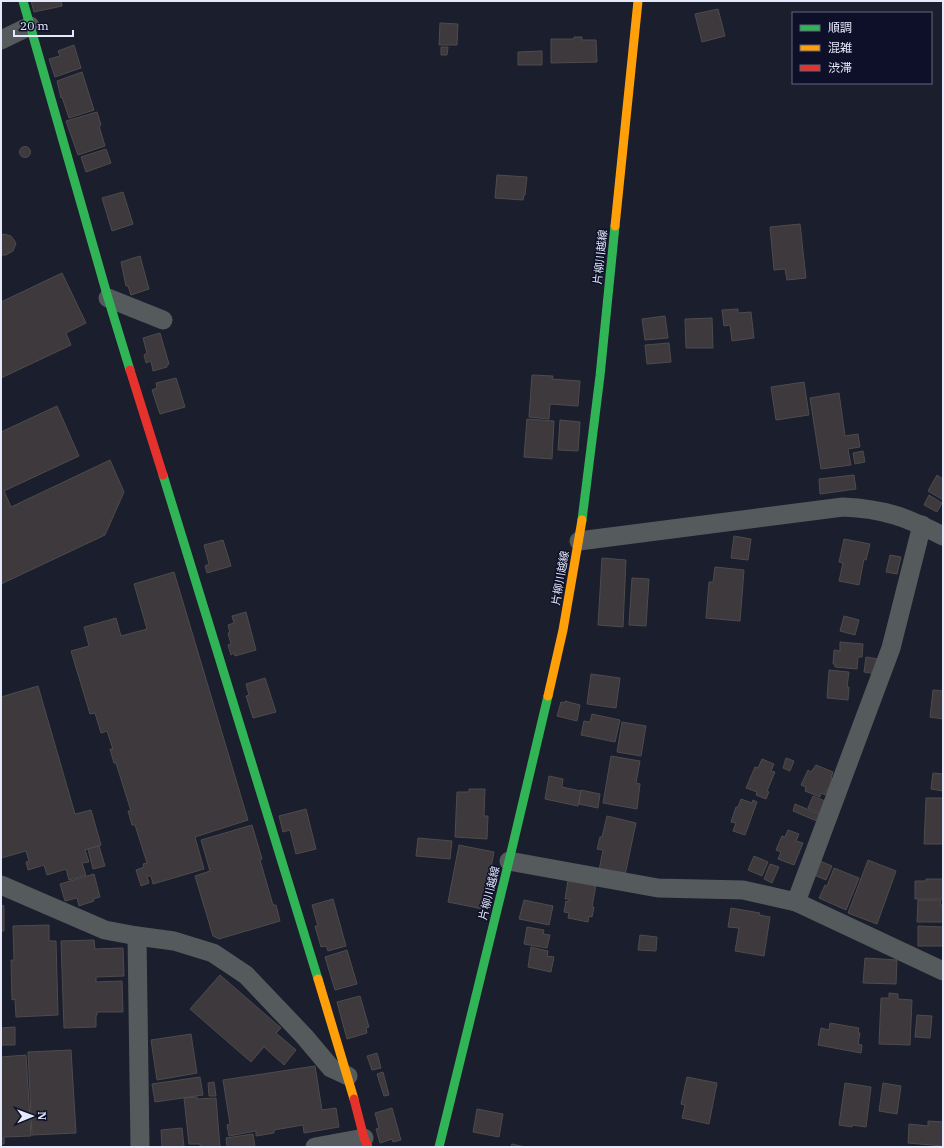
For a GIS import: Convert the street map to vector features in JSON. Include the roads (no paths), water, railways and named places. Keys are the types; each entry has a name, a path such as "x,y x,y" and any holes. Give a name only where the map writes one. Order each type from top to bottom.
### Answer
{"street":[{"path":"23,1 108,298 348,1076 366,1142 316,1147"},
{"name":"片柳川越線","path":"439,1147 509,861 563,630 579,541 600,376 638,1"},
{"path":"1,40 30,26"},
{"path":"108,298 163,320"},
{"path":"579,541 843,507 864,508 902,516 943,536"},
{"path":"796,902 891,648 922,525"},
{"path":"509,861 658,888 743,890 796,902 943,972"},
{"path":"1,885 105,930 174,941 213,953 246,975 304,1036 331,1068 348,1076"},
{"path":"136,936 140,1147"}]}
